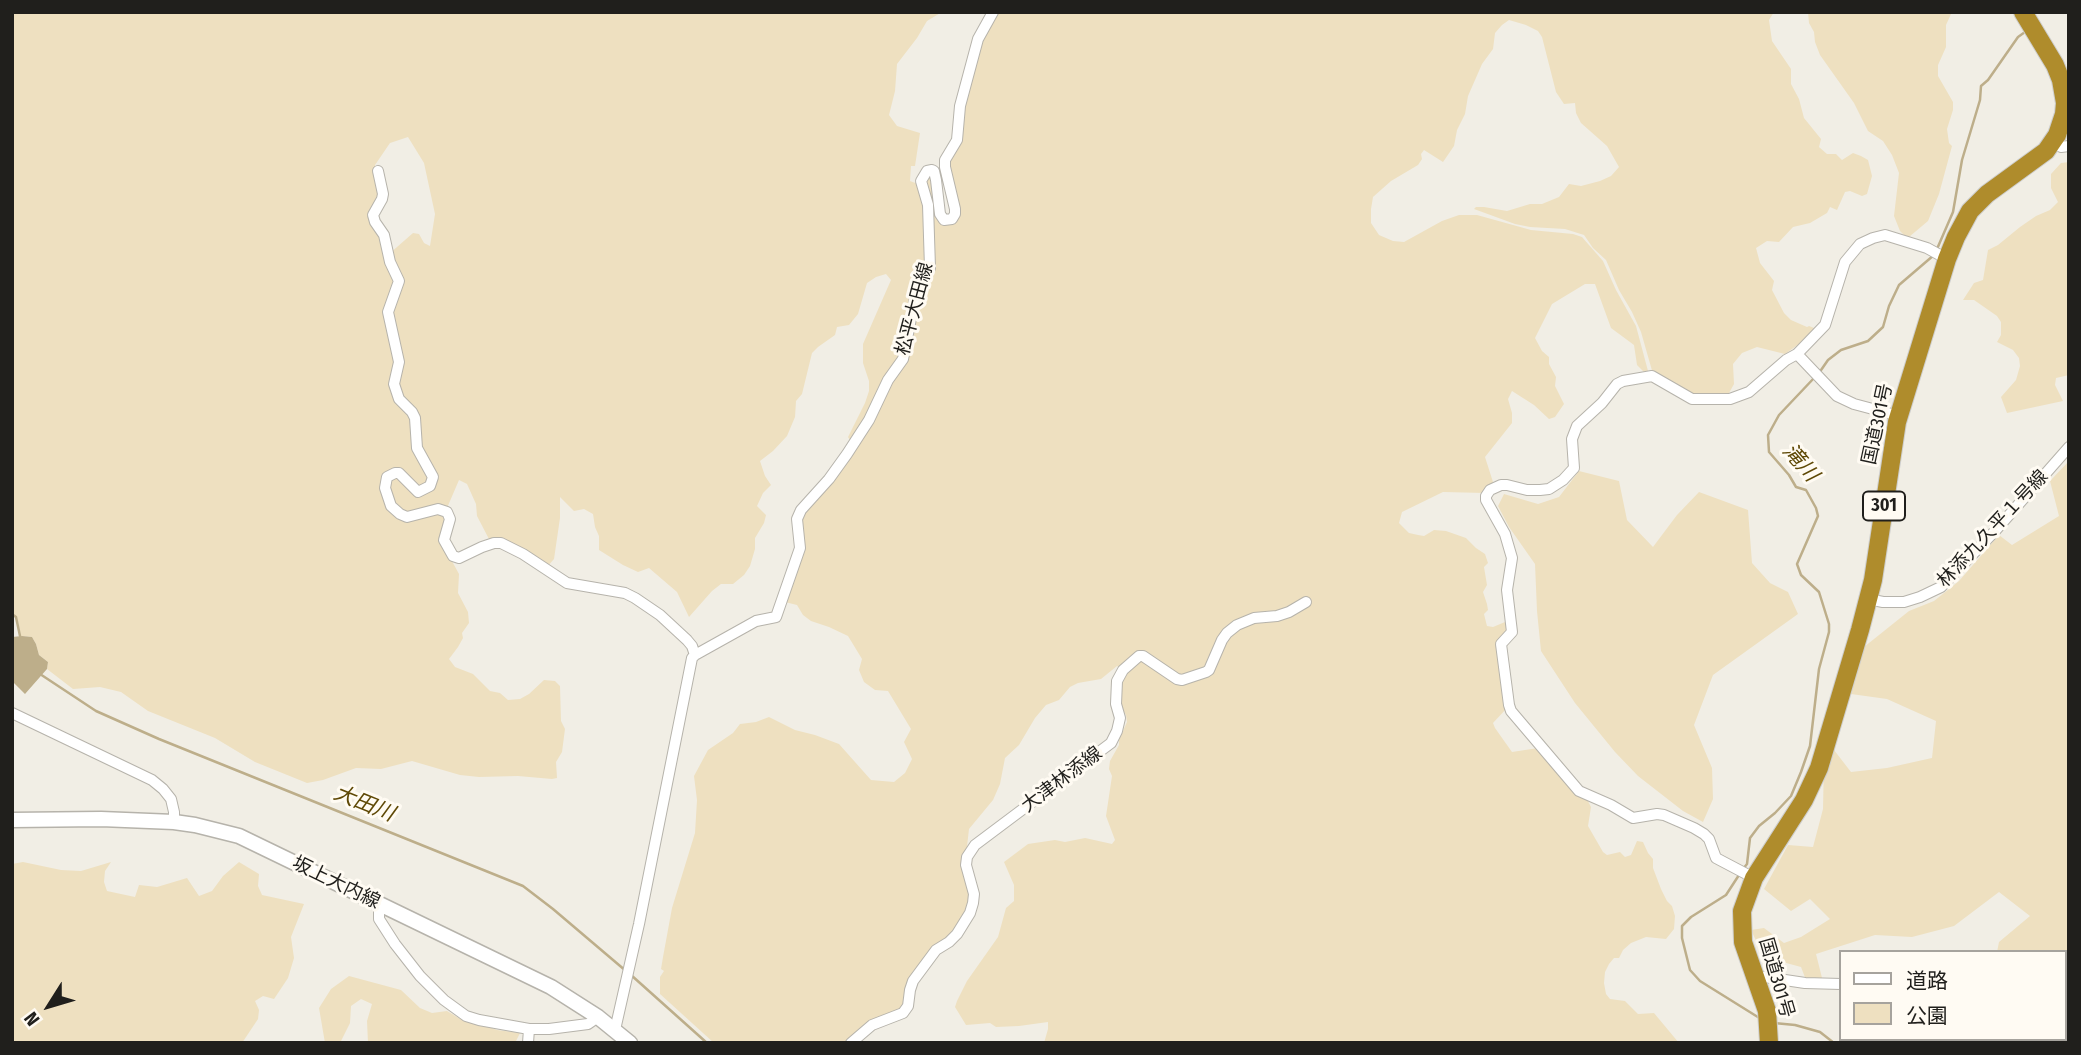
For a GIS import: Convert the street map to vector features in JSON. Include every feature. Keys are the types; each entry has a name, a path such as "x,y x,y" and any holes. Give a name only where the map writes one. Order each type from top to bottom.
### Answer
{"highway":[{"name":"国道301号","path":"1769,1026 1743,942 1741,923 1744,904 1754,878 1804,800 1819,768 1868,599 1899,416 1942,257 1964,219 1977,203 2000,183 2061,144 2064,91 2055,65 2023,12"}],"main road":[{"name":"坂上大内線","path":"12,820 174,822 239,836 551,988 598,1017 630,1043"}],"street":[{"name":"松平大田線","path":"695,654 756,621 776,617 800,548 797,519 801,510 829,479 869,420 888,380 903,359 915,298 930,268 928,205 921,180 927,171 933,171 940,214 944,220 952,219 955,209 944,167 945,160 957,140 960,106 978,39 993,12"},
{"path":"378,171 383,186 382,199 373,215 384,234 390,262 399,281 388,312 399,362 394,384 401,403 415,418 418,447 433,477 430,486 418,492 399,473 387,477 385,488 391,506 407,517 438,509 447,512 450,519 443,540 453,556 459,558 482,547 501,543 568,583 625,593 660,615 687,640 695,654 685,686 680,726 615,1030"},
{"path":"1754,878 1716,858 1709,839 1694,828 1664,814 1633,818 1579,791 1511,711 1501,644 1512,632 1507,590 1512,558 1505,534 1486,496 1490,490 1501,485 1540,490 1549,489 1563,480 1574,468 1572,439 1577,426 1623,381 1652,376 1692,399 1730,399 1749,392 1797,354 1825,325 1845,262 1860,244 1885,236 1927,248 1942,257"},
{"path":"1797,354 1842,400 1899,416"},
{"name":"林添九久平１号線","path":"1868,599 1903,602 1941,587 2069,447"},
{"name":"大津林添線","path":"851,1043 872,1025 903,1013 908,1006 913,981 936,950 957,934 974,903 966,865 967,857 975,845 1111,743 1119,718 1116,704 1117,681 1122,670 1139,656 1143,656 1177,679 1182,680 1206,672 1227,632 1246,620 1276,616 1306,602"},
{"path":"12,713 152,780 171,799 174,822"},
{"path":"379,904 379,919 395,944 420,976 444,1000 466,1016 528,1029 588,1024 598,1017"},
{"path":"1755,979 1765,977 1805,983 1840,984"},
{"path":"528,1029 528,1043"}],"green space":[{"path":"12,12 942,12 927,21 897,64 895,91 889,115 897,126 920,133 910,181 918,184 926,209 928,268 913,298 903,351 884,379 868,415 851,442 848,437 869,391 863,363 863,344 891,280 886,274 867,283 858,314 849,325 837,327 835,335 812,353 802,394 796,401 795,417 787,436 760,461 771,485 763,493 757,506 766,515 755,538 750,566 733,584 721,584 712,591 689,617 677,592 649,568 638,572 599,550 599,536 593,514 584,509 574,511 560,497 554,559 547,567 519,547 507,542 490,541 477,516 476,504 467,484 459,480 447,508 438,507 407,514 394,505 388,490 388,480 397,475 411,491 418,494 433,487 435,479 422,453 416,412 401,400 397,386 400,362 389,311 401,283 389,254 413,233 419,234 424,243 430,246 435,214 424,163 408,137 390,143 375,165 375,174 382,193 380,202 371,215 371,222 381,236 390,269 398,282 387,314 398,363 392,385 400,405 411,414 416,450 430,478 427,487 419,489 415,488 402,472 392,472 385,476 384,493 390,507 399,517 410,518 438,511 446,516 441,541 459,574 458,593 468,612 469,623 449,659 455,667 473,674 490,691 500,693 508,700 520,699 529,694 544,680 555,681 560,686 561,721 565,729 562,752 556,762 557,778 460,775 412,761 381,769 356,768 307,783 255,762 215,738 148,711 121,692 100,687 73,689 47,669 48,662 39,655 32,637 21,636 17,617 12,612"},
{"path":"996,12 1774,12 1769,20 1772,41 1791,69 1791,84 1799,99 1804,118 1821,139 1819,147 1827,154 1836,154 1842,160 1853,153 1861,156 1868,160 1872,176 1867,194 1862,196 1850,191 1845,192 1837,210 1830,207 1827,213 1810,223 1793,227 1779,242 1767,241 1756,248 1760,263 1774,281 1772,290 1784,313 1791,320 1817,331 1785,354 1757,347 1742,353 1733,364 1734,384 1729,393 1696,397 1653,374 1641,332 1632,312 1606,260 1584,235 1565,229 1515,224 1474,209 1484,207 1507,211 1530,204 1542,204 1559,197 1569,184 1581,186 1600,181 1611,176 1619,167 1607,146 1581,123 1575,103 1564,104 1556,92 1542,37 1538,31 1509,20 1502,25 1495,33 1493,49 1482,64 1468,96 1454,146 1443,162 1424,150 1418,165 1391,181 1373,197 1371,209 1371,223 1379,235 1393,241 1404,242 1442,221 1459,215 1477,215 1531,230 1582,237 1603,261 1636,326 1648,371 1644,372 1637,365 1634,345 1611,328 1595,284 1585,284 1552,304 1535,338 1549,357 1549,364 1556,377 1555,386 1564,404 1555,417 1549,419 1534,405 1512,391 1508,399 1512,423 1485,457 1493,482 1490,490 1485,493 1443,492 1402,512 1399,523 1409,533 1424,536 1434,530 1446,531 1466,538 1485,554 1488,563 1484,567 1487,585 1483,592 1488,610 1484,614 1487,626 1493,627 1505,622 1508,623 1509,630 1499,643 1507,708 1493,723 1495,728 1512,752 1538,748 1588,801 1591,807 1588,826 1603,852 1607,855 1620,852 1625,857 1631,855 1637,841 1643,842 1653,859 1653,868 1661,889 1675,916 1674,929 1666,939 1646,937 1631,943 1619,958 1614,958 1609,964 1604,983 1610,999 1625,1001 1638,1014 1654,1013 1679,1043 1044,1043 1048,1022 996,1027 990,1023 966,1025 955,1007 957,1001 967,981 998,937 1006,908 1014,901 1014,885 1004,862 1028,844 1085,838 1112,844 1115,840 1106,816 1112,776 1109,769 1127,722 1120,705 1119,682 1124,671 1117,666 1101,679 1070,687 1059,700 1046,705 1019,745 1005,758 1000,784 993,800 969,829 965,864 973,898 962,923 936,948 903,1009 848,1043 714,1043 660,994 660,977 664,971 661,969 672,908 695,833 697,800 694,776 708,750 733,733 740,724 769,717 795,730 839,744 871,780 894,782 905,773 912,759 904,742 911,729 888,691 875,690 864,682 859,670 862,659 848,636 811,621 797,605 785,602 803,550 800,519 890,382 917,300 931,274 924,185 929,175 937,209 953,222 947,166 961,124 980,40"},
{"path":"1808,12 1951,14 1946,25 1946,47 1938,65 1938,76 1953,102 1947,129 1952,146 1939,194 1928,221 1909,237 1900,231 1894,216 1899,173 1892,155 1883,141 1868,131 1854,103 1820,55"},
{"path":"2069,162 2069,375 2056,378 2055,385 2063,401 2007,413 2001,397 2016,380 2019,358 2013,350 1997,342 2001,335 2001,322 1997,316 1974,300 1963,300 1974,283 1983,280 1988,250 2058,202 2051,188 2051,174 2061,163"},
{"path":"2069,461 2069,1043 1944,1043 2067,1041 2067,950 1997,950 1999,942 2030,916 1999,892 1954,926 1912,937 1875,935 1816,954 1823,982 1806,980 1801,967 1764,957 1751,930 1764,928 1784,943 1801,937 1830,919 1810,899 1791,911 1764,889 1788,845 1813,847 1823,809 1824,760 1834,750 1851,772 1887,768 1932,758 1936,721 1887,699 1851,694 1864,647 1909,611 1934,601 1959,581 1999,535 2012,545 2059,516 2050,481"},
{"path":"1579,471 1619,481 1627,520 1653,547 1677,515 1699,492 1748,510 1752,563 1770,583 1788,592 1798,614 1713,675 1694,725 1712,768 1713,799 1703,822 1683,811 1638,776 1615,752 1575,703 1541,651 1535,564 1498,506 1504,494 1538,504 1559,497"},
{"path":"23,862 81,871 111,862 105,871 107,891 135,897 139,885 157,887 187,878 199,896 212,891 223,876 239,862 259,874 258,886 262,895 304,904 291,937 294,958 288,978 274,999 263,996 255,1001 259,1010 258,1019 242,1043 12,1043 12,864"},
{"path":"349,976 401,990 420,1008 432,1013 447,1011 462,1020 497,1030 520,1033 515,1043 368,1043 367,1021 372,1004 361,999 351,1006 350,1023 340,1043 325,1043 319,1008 331,989"}],"shaded area":[{"path":"12,637 32,637 39,655 48,662 47,669 25,694 12,681"}],"waterway":[{"name":"滝川","path":"1937,249 1953,212 1962,160 1980,100 1981,86 2018,37 2025,32"},
{"name":"滝川","path":"1819,373 1828,360 1841,350 1868,341 1883,327 1899,285 1934,255"},
{"name":"滝川","path":"1743,869 1747,864 1750,838 1791,796 1801,772 1810,746 1819,669 1829,632 1819,592 1801,575 1797,564 1818,516 1816,508 1806,490 1796,487 1769,452 1768,435 1779,415 1815,377"},
{"name":"大田川","path":"12,614 16,617 20,636"},
{"name":"大田川","path":"40,674 96,711 159,739 523,886 626,971"},
{"name":"滝川","path":"1739,875 1726,895 1691,917 1682,926 1682,938 1690,970 1700,981 1761,1019"},
{"name":"大田川","path":"631,975 707,1043"},
{"name":"滝川","path":"1774,1023 1820,1032 1834,1043"}]}
